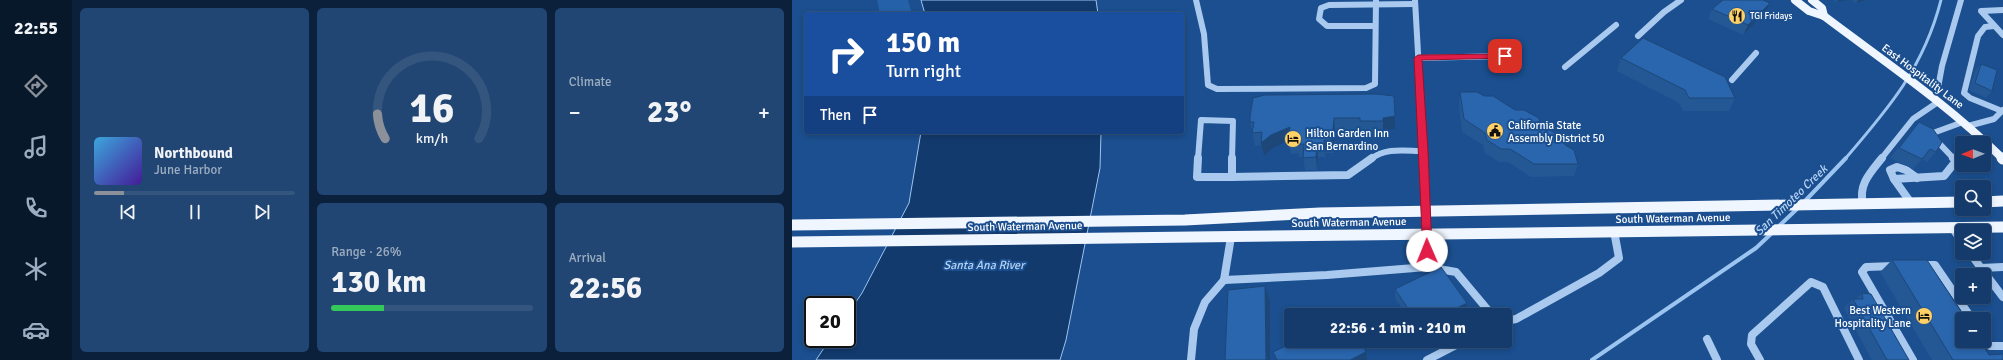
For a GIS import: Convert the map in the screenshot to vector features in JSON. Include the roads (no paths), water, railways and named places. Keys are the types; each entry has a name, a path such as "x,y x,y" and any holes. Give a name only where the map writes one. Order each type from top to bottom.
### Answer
{"main road":[{"name":"East Hospitality Lane","path":"1795,0 1809,11 1824,16 1938,102 1966,124 2003,159"},
{"name":"East Hospitality Lane","path":"1812,0 1822,8 1824,16"},
{"name":"South Waterman Avenue","path":"792,225 1185,220 1320,213 1955,202"},
{"path":"1991,202 2003,202"},
{"name":"South Waterman Avenue","path":"792,242 2003,227"}],"street":[{"path":"1196,0 1204,34 1208,85 1217,89 1366,88 1375,84 1376,2"},
{"path":"1638,36 1664,12 1681,0"},
{"path":"1938,88 1941,65 1954,28 1961,0"},
{"path":"1375,26 1327,26 1319,19 1321,8 1329,5 1376,2 1415,2 1424,151 1427,267"},
{"path":"2003,10 1982,11 1994,26 2003,34"},
{"path":"1565,67 1616,25"},
{"path":"1994,26 1985,27 1978,36 1964,93 1970,98 2003,111"},
{"path":"1732,80 1756,53"},
{"path":"1418,58 1505,56"},
{"path":"1863,204 1860,193 1863,184 1880,160 1913,119 1938,102"},
{"path":"1894,179 1944,176 1956,161 1937,141 1933,133 1994,118 2003,111"},
{"path":"1232,177 1233,121 1201,120 1197,177 1232,177 1348,175 1355,172 1379,154 1392,151 1424,151"},
{"path":"1911,203 1894,179 1890,170 1897,167 1906,170 1917,178"},
{"path":"1952,227 1955,232"},
{"path":"1512,320 1599,273 1620,258 1614,231"},
{"path":"1191,360 1196,322 1205,302 1224,280 1231,237"},
{"path":"1975,260 1981,268 2003,267"},
{"path":"1913,360 1862,272 1866,266 1935,265 1967,312"},
{"path":"1224,280 1327,275 1427,267 1456,272 1486,308"},
{"path":"1991,281 2003,297"},
{"path":"1760,360 1751,344 1752,335 1811,282 1817,283 1823,287 1859,360"},
{"path":"1707,339 1717,360"},
{"path":"1991,346 2003,346"},
{"path":"1427,360 1450,348"}],"water":[{"path":"921,0 1096,0 1098,12 924,12"},
{"name":"Santa Ana River","path":"921,134 1101,134 1100,168 1066,340 1060,360 816,360 824,348 856,348 856,302 909,203"}],"waterway":[{"name":"San Timoteo Creek","path":"1845,159 1876,122 1903,86 1925,46 1934,24 1941,0"},
{"name":"San Timoteo Creek","path":"1805,201 1846,158"},
{"name":"San Timoteo Creek","path":"1779,226 1799,207"},
{"name":"San Timoteo Creek","path":"1592,360 1756,248 1772,233"}],"place":[{"name":"TGI Fridays","path":"1737,16"},
{"name":"California State Assembly District 50","path":"1495,131"},
{"name":"Hilton Garden Inn San Bernardino","path":"1293,139"},
{"name":"Best Western Hospitality Lane","path":"1924,316"}]}
